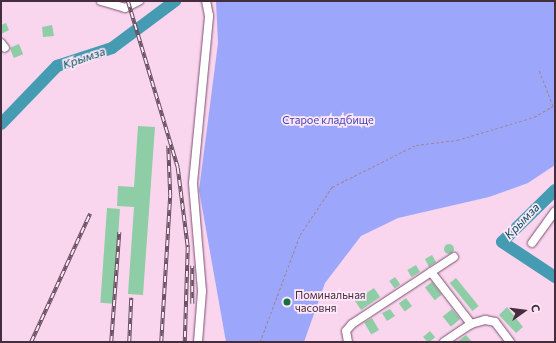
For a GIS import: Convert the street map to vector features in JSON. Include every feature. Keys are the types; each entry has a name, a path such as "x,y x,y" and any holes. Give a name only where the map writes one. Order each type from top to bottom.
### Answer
{"street":[{"path":"101,1 125,8 139,1"},
{"path":"198,342 202,291 193,183 209,16 206,1"},
{"path":"532,243 555,211"},
{"path":"348,342 346,331 352,324 454,257"},
{"path":"432,272 471,324"},
{"path":"444,342 471,324 485,320 495,322 510,342"}],"path":[{"path":"260,342 300,234 332,187 416,145 478,134 540,113 553,106 539,70"}],"green space":[{"name":"Старое кладбище","path":"216,1 555,1 555,165 528,183 489,197 398,218 361,236 325,283 304,342 226,342 199,190 218,43"}],"building":[{"path":"6,23 9,30 1,34 1,25"},
{"path":"52,25 54,36 43,37 42,27"},
{"path":"19,44 23,54 14,58 10,48"},
{"path":"138,126 155,127 143,295 128,294 134,207 117,206 118,186 134,187"},
{"path":"107,208 120,209 113,304 100,303"},
{"path":"447,244 451,244 453,245 453,253 447,254 444,251 444,247"},
{"path":"432,255 436,262 429,267 425,259"},
{"path":"416,265 420,272 411,277 407,270"},
{"path":"395,277 400,284 395,288 389,281"},
{"path":"456,278 479,306 472,311 450,283"},
{"path":"432,282 442,295 435,300 425,288"},
{"path":"374,288 380,297 361,310 355,301"},
{"path":"406,298 412,306 405,311 399,303"},
{"path":"507,307 523,327 516,333 499,315"},
{"path":"390,309 395,316 387,321 382,313"},
{"path":"452,309 460,319 451,327 443,317"},
{"path":"372,318 379,330 371,335 364,322"},
{"path":"430,331 435,337 427,342 423,337"},
{"path":"466,335 472,342 457,342"}],"waterway":[{"name":"Крымза","path":"1,124 57,66 112,48 175,1"},
{"name":"Крымза","path":"555,190 502,242 555,277"}],"railway":[{"path":"128,1 178,168 188,247 185,342"},
{"path":"161,342 170,196 168,146"},
{"path":"31,342 90,214"},
{"path":"111,342 119,232"},
{"path":"192,266 192,304"},
{"path":"129,342 131,298"}],"place":[{"name":"Поминальная часовня","path":"287,302"}]}
